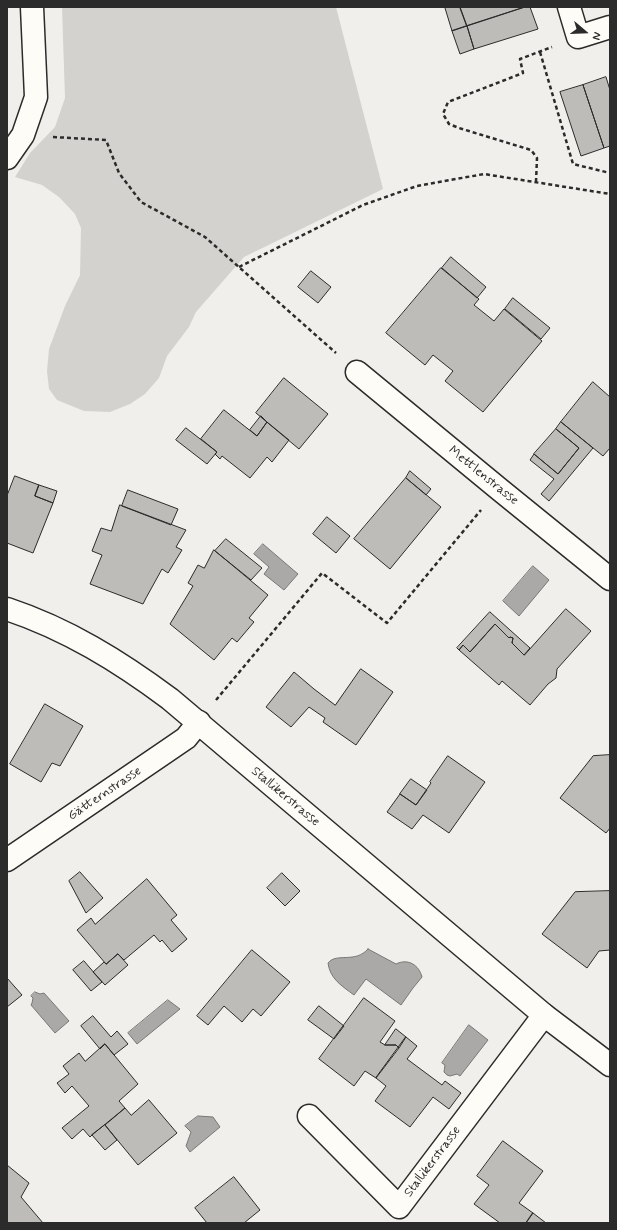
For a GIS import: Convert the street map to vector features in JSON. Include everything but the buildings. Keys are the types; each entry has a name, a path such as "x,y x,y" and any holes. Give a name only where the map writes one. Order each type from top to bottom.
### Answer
{"street":[{"path":"7,158 23,136 36,97 32,7"},
{"path":"568,7 578,38 610,27"},
{"name":"Mettlenstrasse","path":"357,372 610,579"},
{"name":"Stallikerstrasse","path":"7,609 51,626 97,649 140,676 199,722 544,1014 610,1065"},
{"name":"Gätternstrasse","path":"7,860 168,752 186,738 199,722"},
{"name":"Stallikerstrasse","path":"309,1116 399,1207 544,1014"}],"path":[{"path":"536,182 538,158 531,150 449,124 443,114 448,102 524,73 520,59 578,38"},
{"path":"540,52 573,164 610,173"},
{"path":"23,136 106,140 119,173 141,202 205,237 357,372"},
{"path":"238,267 363,205 417,186 484,174 610,194"},
{"path":"199,722 213,703 322,573 387,623 499,489"}],"shaded area":[{"path":"62,7 336,7 383,189 244,257 196,312 189,327 167,356 159,378 145,394 130,404 110,412 84,411 57,400 49,389 47,371 49,349 65,306 80,275 81,228 75,214 59,197 42,185 15,177 30,153 55,127 65,98"},
{"path":"263,544 298,574 284,590 264,574 269,567 254,554"},
{"path":"533,566 549,580 519,616 503,601"},
{"path":"368,949 396,964 400,962 409,962 416,966 421,973 422,977 401,1005 366,979 354,995 337,982 331,973 328,963 332,960 336,958 358,956"},
{"path":"35,992 40,994 44,993 69,1021 55,1033 31,1005 33,998 31,996"},
{"path":"168,1000 180,1009 137,1044 128,1033"},
{"path":"469,1025 488,1040 460,1076 457,1074 450,1076 447,1075 444,1072 445,1065 442,1063"},
{"path":"198,1116 213,1117 220,1127 190,1152 186,1146 191,1132 185,1126"}]}
